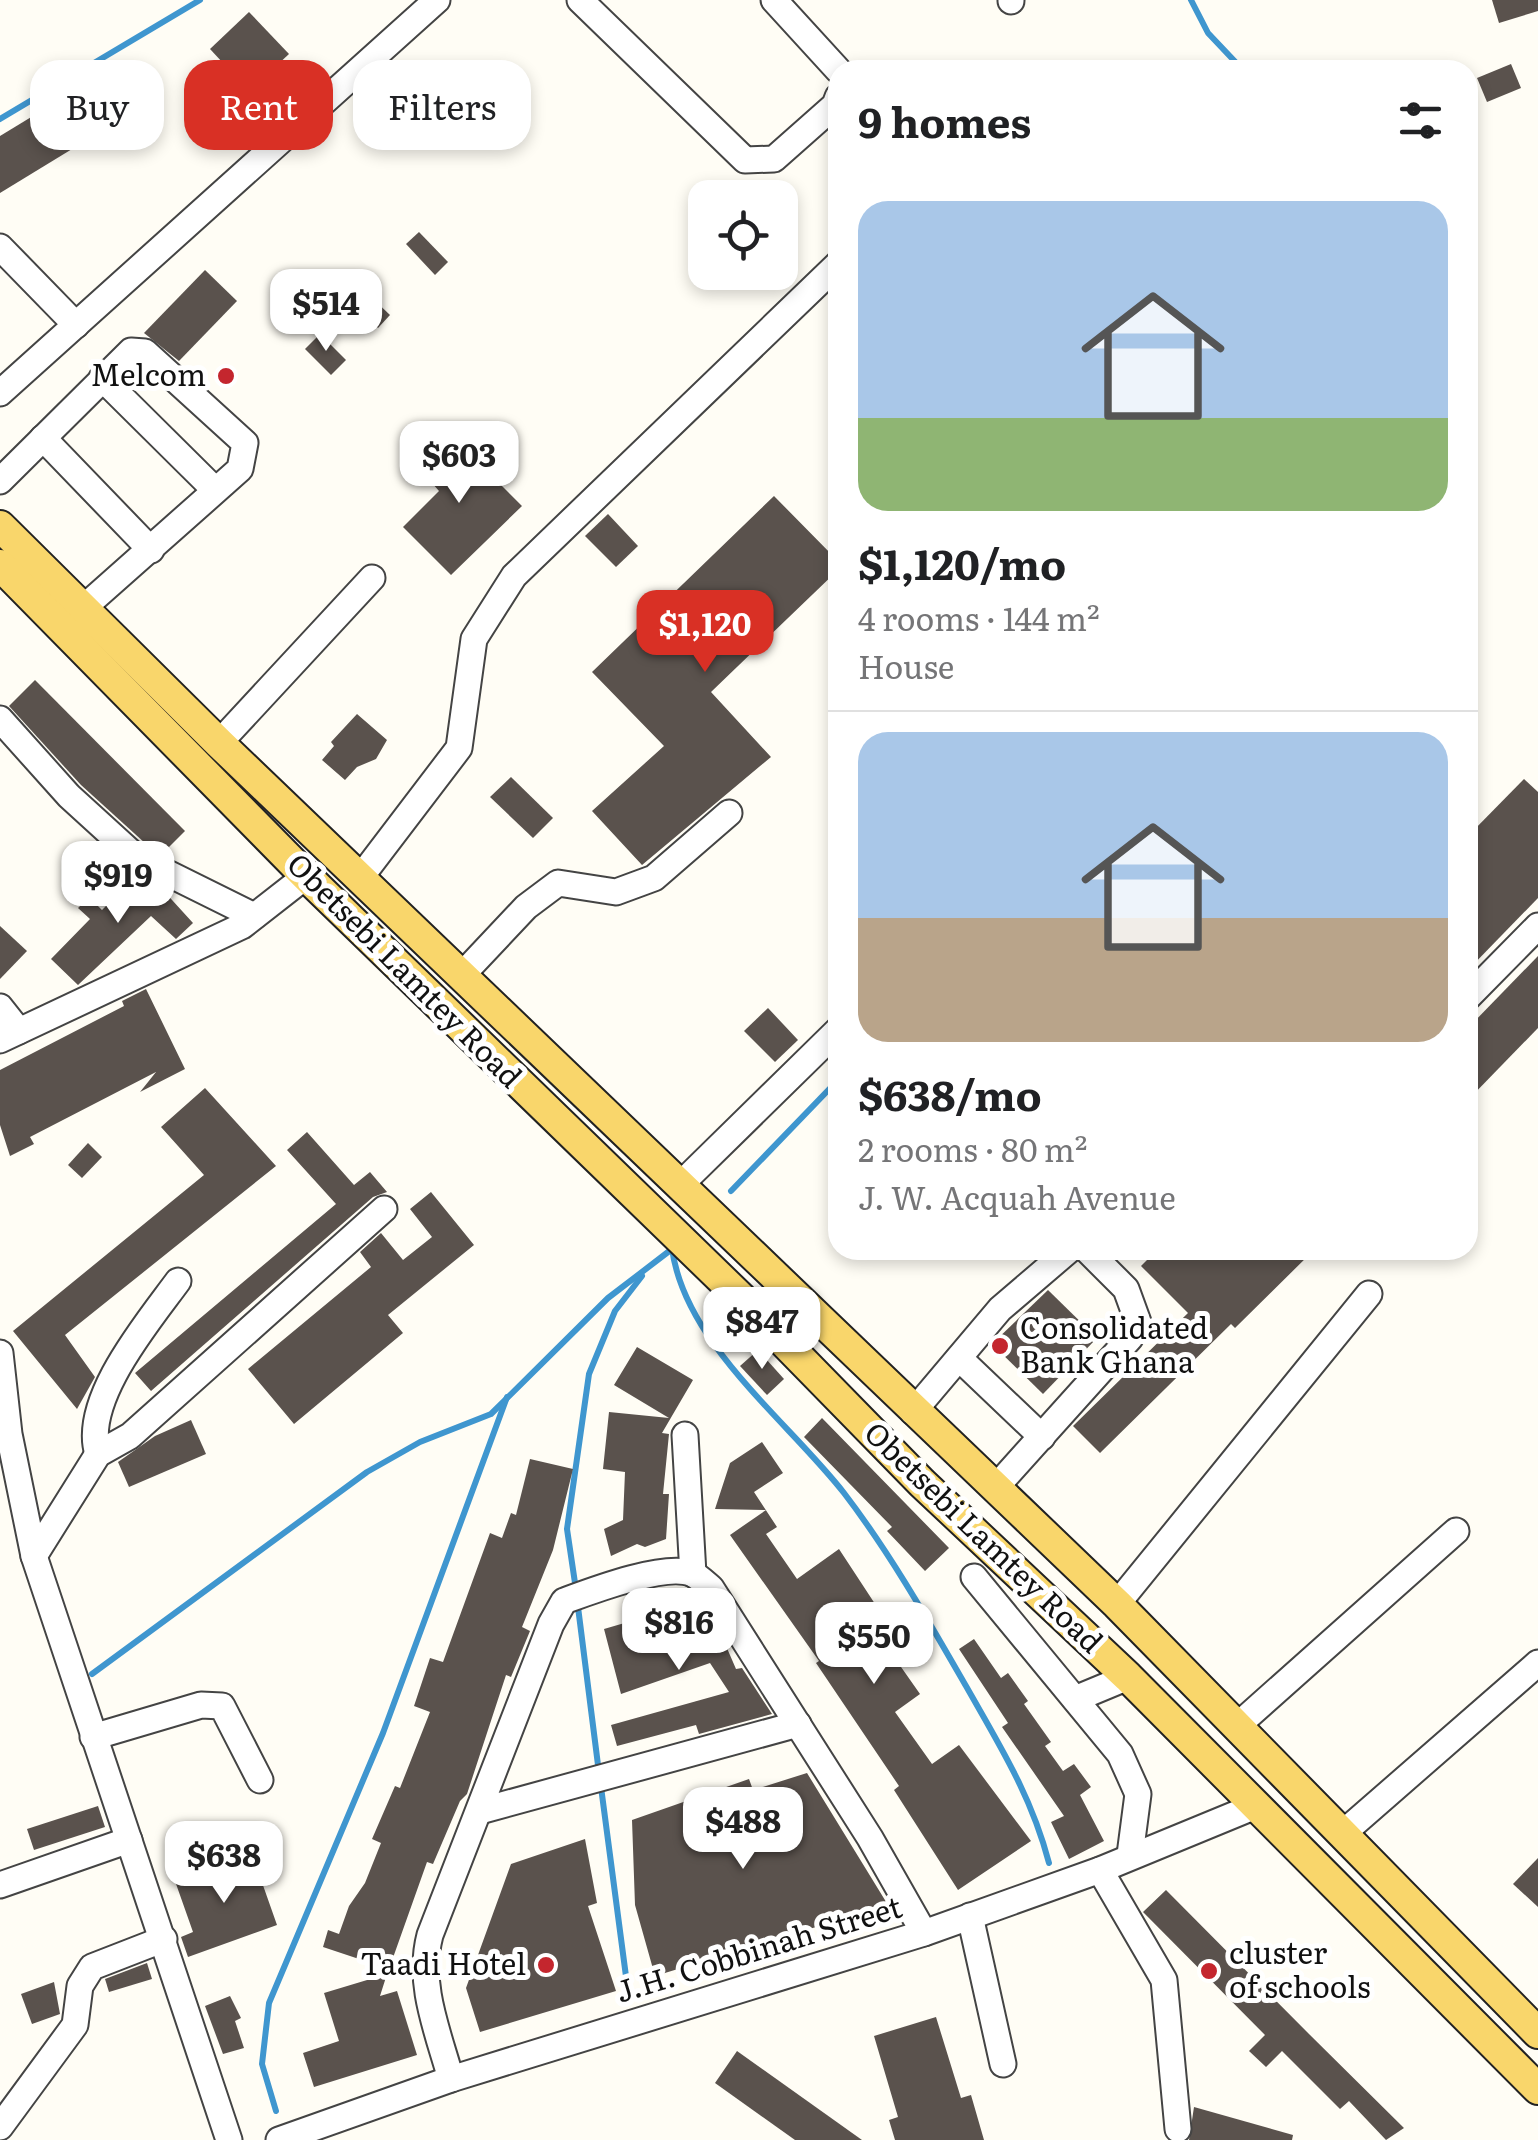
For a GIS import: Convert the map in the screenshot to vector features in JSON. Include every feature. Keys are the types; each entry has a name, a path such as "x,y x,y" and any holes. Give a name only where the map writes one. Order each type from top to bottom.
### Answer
{"main road":[{"name":"Obetsebi Lamtey Road","path":"0,526 81,610 1117,1604 1538,2033"},
{"name":"Obetsebi Lamtey Road","path":"0,565 306,876 740,1297 922,1484 1128,1677 1253,1807 1538,2089"}],"street":[{"path":"0,393 437,0"},
{"path":"580,0 745,160 774,159 828,111"},
{"path":"774,0 829,60"},
{"path":"0,247 76,325"},
{"path":"360,878 459,748 474,639 514,576 828,274"},
{"path":"0,481 131,350 145,352 245,444 246,456 240,469 81,610"},
{"path":"102,378 214,489"},
{"path":"43,438 151,550"},
{"path":"219,743 372,578"},
{"path":"0,719 69,796 136,858 254,916"},
{"path":"461,976 526,906 558,882 616,892 654,878 729,813"},
{"path":"0,1008 10,1036 254,916 306,876"},
{"path":"1478,987 1538,926"},
{"path":"682,1183 828,1040"},
{"path":"34,1556 98,1454 130,1436 384,1209"},
{"path":"914,1412 1000,1309 1057,1260"},
{"path":"996,1487 1130,1338 1138,1322 1126,1290 1097,1260"},
{"path":"98,1454 92,1435 124,1354 178,1281"},
{"path":"1117,1604 1369,1294"},
{"path":"0,1353 9,1434 34,1556 230,2140"},
{"path":"959,1358 1042,1437"},
{"path":"685,1436 694,1574"},
{"path":"1237,1726 1456,1530"},
{"path":"450,2080 426,1990 423,1960 564,1601 673,1570 694,1574 711,1588 870,1838 924,1933"},
{"path":"974,1577 1120,1754 1138,1794 1130,1855"},
{"path":"1342,1834 1538,1663"},
{"path":"1075,1698 1128,1677"},
{"path":"93,1737 200,1705 222,1706 260,1780"},
{"path":"480,1811 798,1724"},
{"name":"J.H. Cobbinah Street","path":"286,2139 450,2080 924,1933 1100,1870 1253,1807"},
{"path":"0,1884 130,1840"},
{"path":"1100,1870 1164,1980 1178,2130"},
{"path":"970,1916 1004,2064"},
{"path":"0,2128 75,2025 80,1986 92,1968 164,1939"}],"building":[{"path":"1492,0 1538,0 1538,11 1499,23"},
{"path":"249,12 289,54 283,60 220,60 210,49"},
{"path":"1511,64 1521,88 1487,102 1478,78"},
{"path":"30,118 30,150 70,150 0,193 0,136"},
{"path":"419,232 448,262 435,275 406,244"},
{"path":"205,270 237,301 179,361 144,333"},
{"path":"368,294 390,315 378,328 356,306"},
{"path":"320,334 346,360 331,375 305,349"},
{"path":"455,432 470,448 467,451 522,506 451,575 403,527 439,491 417,466"},
{"path":"774,496 828,551 828,580 711,692 771,757 642,865 592,811 664,746 592,672"},
{"path":"608,514 638,546 616,567 585,536"},
{"path":"35,680 185,831 163,853 146,844 81,785 9,706"},
{"path":"357,714 387,740 376,759 357,767 345,780 322,760 334,746 331,742"},
{"path":"511,777 553,818 533,838 490,797"},
{"path":"1524,779 1538,792 1538,898 1478,960 1478,826"},
{"path":"136,876 162,889 193,923 176,939 151,916 78,985 51,959 90,919 78,908 89,897 102,910"},
{"path":"0,926 27,951 0,979"},
{"path":"1538,956 1538,1028 1478,1090 1478,1018"},
{"path":"146,989 185,1069 140,1092 156,1072 30,1137 34,1144 10,1156 0,1125 0,1070 124,1006 122,1001"},
{"path":"768,1008 798,1040 775,1062 744,1031"},
{"path":"205,1088 276,1166 65,1335 95,1377 77,1409 13,1331 204,1175 161,1127"},
{"path":"307,1132 354,1185 370,1172 387,1192 373,1197 151,1391 135,1373 336,1204 287,1150"},
{"path":"88,1143 102,1157 82,1178 68,1165"},
{"path":"431,1192 474,1245 388,1315 403,1333 294,1424 248,1369 371,1267 360,1252 381,1233 403,1260 432,1237 410,1209"},
{"path":"1147,1260 1304,1260 1235,1328 1231,1324 1100,1453 1073,1426 1188,1313 1141,1266"},
{"path":"1048,1290 1097,1338 1043,1394 992,1344"},
{"path":"637,1347 693,1380 662,1433 669,1434 663,1494 669,1494 666,1539 645,1547 637,1544 611,1556 604,1529 623,1520 625,1472 603,1469 609,1412 669,1418 614,1385"},
{"path":"758,1350 784,1379 767,1395 740,1366"},
{"path":"822,1418 949,1548 925,1571 887,1531 892,1527 804,1437"},
{"path":"191,1420 206,1454 129,1487 118,1462 155,1436"},
{"path":"762,1442 783,1473 754,1492 766,1510 715,1509 730,1463"},
{"path":"530,1459 573,1469 553,1550 522,1627 530,1631 511,1677 506,1675 467,1794 460,1801 433,1864 427,1862 389,1969 323,1947 328,1930 339,1934 349,1906 365,1883 381,1843 372,1839 395,1786 400,1788 430,1712 414,1706 430,1658 443,1662 490,1533 502,1538 511,1513 516,1515"},
{"path":"766,1510 777,1527 766,1534 797,1579 839,1549 898,1639 887,1647 920,1694 895,1712 932,1764 959,1745 1031,1841 958,1890 894,1790 899,1786 816,1663 819,1661 730,1535"},
{"path":"686,1605 720,1632 736,1669 742,1668 772,1714 699,1734 696,1725 617,1746 611,1725 729,1692 710,1663 621,1694 604,1629"},
{"path":"974,1639 1001,1678 1008,1673 1028,1701 1024,1704 1051,1742 1045,1746 1063,1771 1074,1764 1091,1787 1080,1795 1104,1841 1069,1859 1051,1822 1064,1816 1002,1727 1008,1723 959,1649"},
{"path":"807,1773 888,1905 655,1976 635,1905 632,1820 749,1779 753,1790"},
{"path":"98,1806 105,1827 34,1850 27,1829"},
{"path":"585,1839 597,1903 588,1906 616,1991 480,2032 466,1988 511,1864"},
{"path":"253,1857 277,1925 188,1957 181,1937 193,1932 175,1881"},
{"path":"1538,1858 1538,1907 1513,1884"},
{"path":"1166,1890 1404,2128 1386,2140 1349,2101 1340,2109 1282,2051 1266,2067 1249,2051 1265,2035 1143,1912"},
{"path":"147,1963 152,1979 109,1992 105,1979"},
{"path":"387,1974 380,1996 397,1991 417,2055 314,2087 303,2053 339,2041 324,1993"},
{"path":"54,1982 60,2014 32,2024 21,1994"},
{"path":"230,1996 241,2018 235,2021 244,2048 223,2054 205,2006"},
{"path":"936,2017 961,2098 971,2095 984,2140 895,2140 889,2120 898,2117 874,2036"},
{"path":"737,2051 862,2140 795,2140 715,2083"},
{"path":"1194,2107 1293,2135 1292,2140 1189,2140"}],"waterway":[{"path":"0,119 200,0"},
{"path":"1191,0 1208,33 1234,60"},
{"path":"731,1191 828,1090"},
{"path":"672,1248 681,1283 717,1349 844,1493 908,1587 1014,1772 1049,1863"},
{"path":"92,1674 367,1472 420,1442 491,1414 608,1298 672,1249"},
{"path":"575,1583 567,1529 589,1374 615,1311 642,1276"},
{"path":"276,2111 262,2064 269,2003 383,1733 507,1397"},
{"path":"578,1607 598,1765"},
{"path":"601,1787 627,1984"}],"place":[{"name":"Melcom","path":"226,376"},
{"name":"Consolidated Bank Ghana","path":"1000,1346"},
{"name":"Taadi Hotel","path":"546,1965"},
{"name":"cluster of schools","path":"1209,1971"}]}
